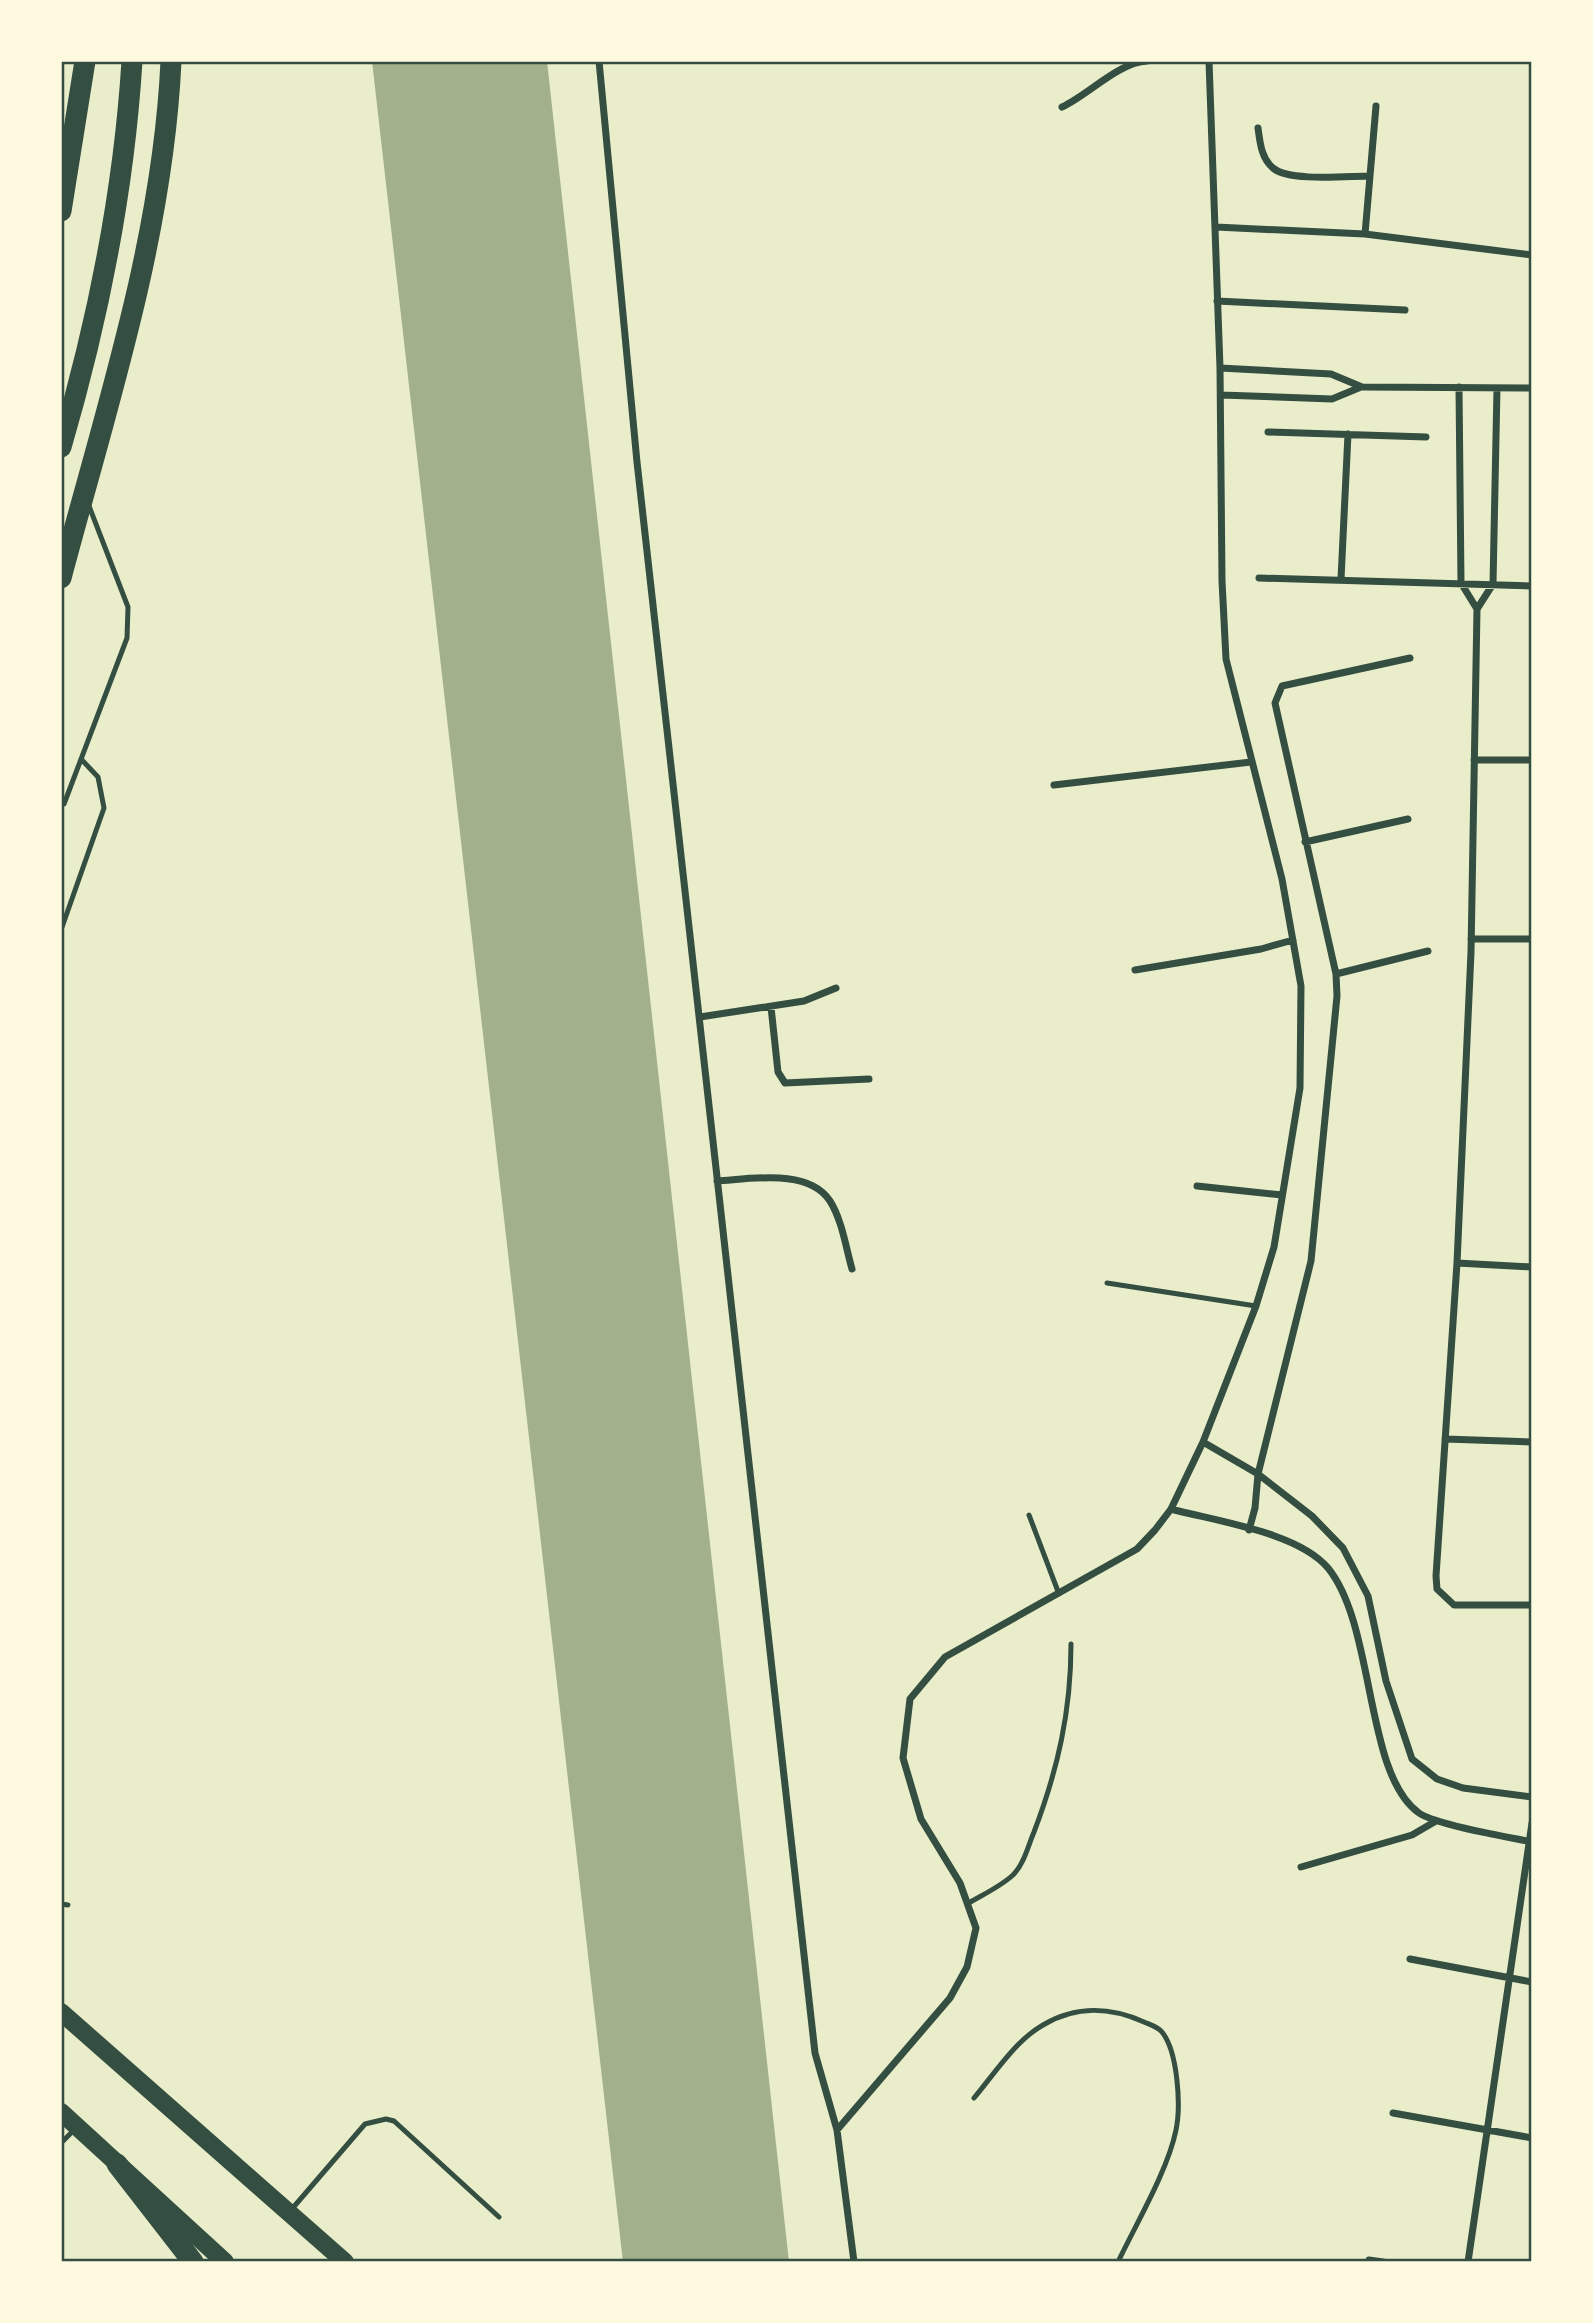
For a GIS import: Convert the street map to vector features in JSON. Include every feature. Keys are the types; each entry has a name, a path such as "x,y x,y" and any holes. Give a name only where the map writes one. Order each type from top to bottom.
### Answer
{"highway":[{"path":"61,211 85,61"},
{"path":"61,447 89,352 128,114 132,61"},
{"path":"61,578 150,237 169,108 171,61"},
{"path":"117,2164 193,2262"}],"main road":[{"path":"61,2012 345,2262"},
{"path":"61,2112 225,2262"}],"street":[{"path":"599,61 637,462 815,2053 837,2130 854,2262"},
{"path":"1062,107 1084,96 1124,66 1147,61"},
{"path":"837,2130 950,1998 967,1966 976,1928 960,1883 921,1819 903,1758 910,1699 945,1657 1137,1549 1171,1509 1203,1443 1256,1306 1274,1247 1300,1088 1301,986 1282,879 1226,659 1222,581 1221,395 1209,61"},
{"path":"1366,234 1376,106"},
{"path":"1258,128 1262,153 1273,168 1286,174 1370,176"},
{"path":"1216,226 1366,234 1532,255"},
{"path":"1217,301 1405,310"},
{"path":"1220,368 1331,374 1362,387"},
{"path":"1221,395 1332,399 1362,387 1532,388"},
{"path":"1459,387 1461,583 1477,609"},
{"path":"1497,388 1493,584 1477,609 1471,939 1457,1263 1437,1589 1454,1605 1532,1605"},
{"path":"1268,432 1426,437"},
{"path":"1341,579 1348,434"},
{"path":"1259,578 1532,586"},
{"path":"1250,1530 1258,1474 1311,1261 1337,996 1336,974 1277,716 1278,693 1282,686 1293,683 1410,658"},
{"path":"1474,760 1532,760"},
{"path":"1054,785 1251,762"},
{"path":"1306,842 1408,818"},
{"path":"1471,939 1532,939"},
{"path":"1135,970 1261,949 1293,940"},
{"path":"1336,974 1428,951"},
{"path":"700,1017 804,1001 836,988"},
{"path":"771,1007 778,1072 785,1083 869,1079"},
{"path":"717,1181 761,1178 814,1186 831,1202 852,1269"},
{"path":"1197,1186 1282,1195"},
{"path":"1457,1263 1532,1268"},
{"path":"1446,1439 1532,1442"},
{"path":"1203,1443 1258,1474 1311,1516 1343,1548 1368,1596 1386,1681 1412,1759 1437,1779 1463,1788 1532,1797"},
{"path":"1171,1509 1250,1530 1304,1549 1328,1568 1352,1613 1385,1757 1402,1795 1419,1814 1436,1821 1531,1842"},
{"path":"1301,1867 1412,1835 1436,1821"},
{"path":"1468,2262 1532,1823"},
{"path":"1410,1959 1532,1982"},
{"path":"1393,2113 1532,2138"},
{"path":"1369,2260 1383,2262"}],"lane":[{"path":"61,805 64,804 127,638 128,607 84,493"},
{"path":"61,930 104,808 98,778 81,759"},
{"path":"1107,1283 1256,1306"},
{"path":"1029,1515 1059,1594"},
{"path":"968,1904 1014,1874 1023,1860 1049,1793 1066,1726 1071,1695 1071,1644"},
{"path":"974,2098 1026,2037 1044,2024 1073,2012 1107,2010 1126,2014 1161,2029 1170,2043 1175,2068 1176,2130 1118,2262"},
{"path":"289,2213 365,2124 386,2119 394,2121 499,2217"},
{"path":"61,2143 77,2126"}],"shaded area":[{"path":"372,61 547,61 789,2262 623,2262"}]}
